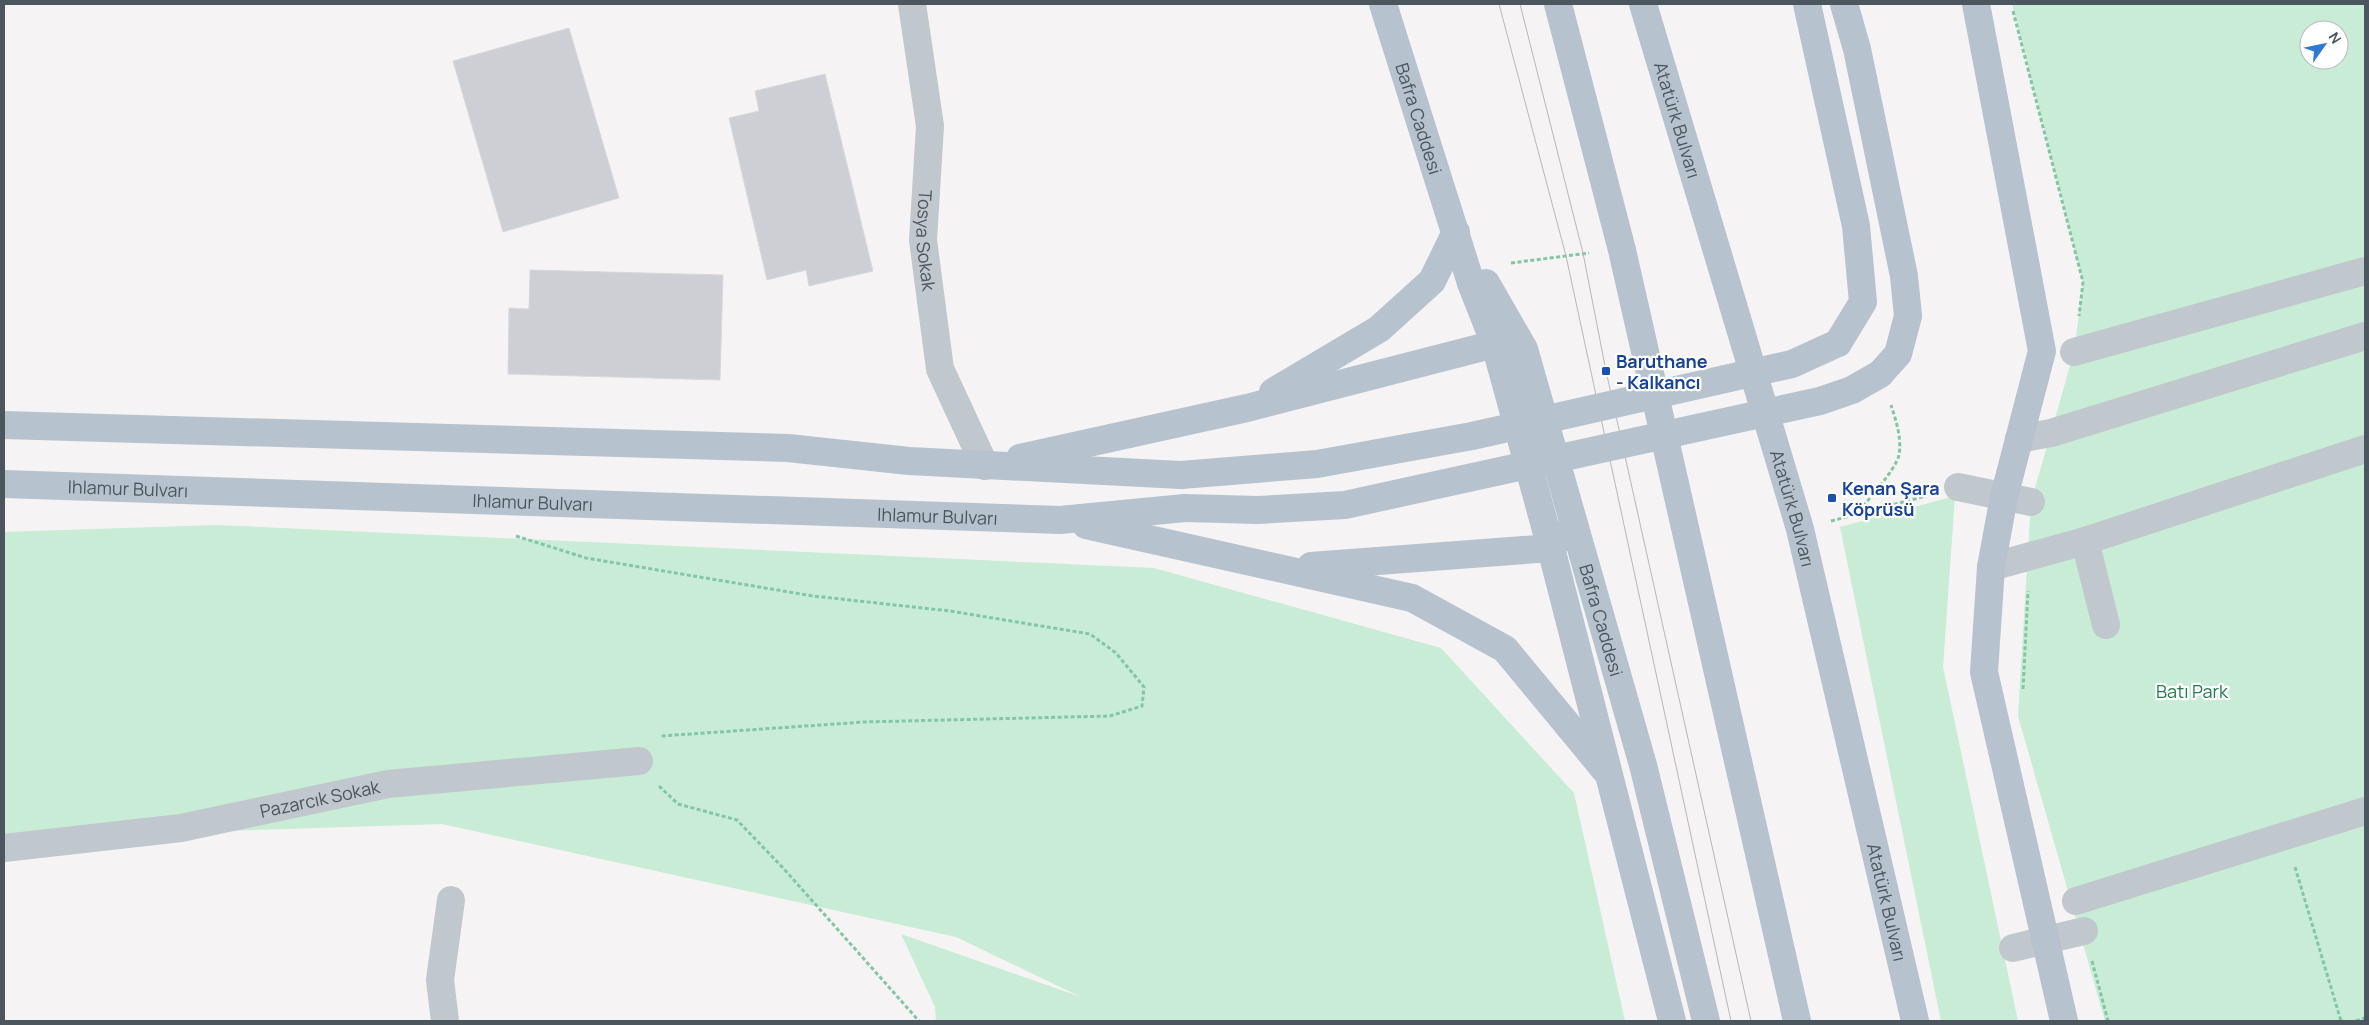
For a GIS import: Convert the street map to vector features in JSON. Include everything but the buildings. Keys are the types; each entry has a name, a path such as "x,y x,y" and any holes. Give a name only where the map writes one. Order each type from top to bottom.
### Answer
{"main road":[{"name":"Bafra Caddesi","path":"1383,4 1471,283 1495,344 1551,548 1672,1021"},
{"path":"1558,4 1622,250 1797,1021"},
{"name":"Atatürk Bulvarı","path":"1643,4 1800,529 1915,1021"},
{"path":"4,425 788,448 909,462 1182,476 1317,464 1472,436 1792,364 1838,343 1863,302 1856,226 1807,4"},
{"path":"1060,520 1185,508 1258,510 1344,505 1820,401 1852,390 1880,374 1898,354 1908,316 1904,276 1857,49 1844,4"},
{"path":"1976,4 2042,351 2004,497 1991,567 1984,672 2064,1021"},
{"path":"1247,408 1379,329 1432,281 1456,232"},
{"name":"Bafra Caddesi","path":"1456,232 1524,349 1643,765 1706,1021"},
{"path":"984,466 1247,408 1495,344 1524,349"},
{"name":"Ihlamur Bulvarı","path":"4,484 1060,520"},
{"path":"1060,520 1412,598 1505,649 1610,776"},
{"path":"1282,569 1551,548 1574,523"}],"street":[{"name":"Tosya Sokak","path":"912,4 930,126 923,240 940,369 984,466"},
{"path":"2074,352 2365,271"},
{"path":"2019,439 2051,433 2365,336"},
{"path":"1991,567 2085,541 2365,450"},
{"path":"1958,487 2031,502"},
{"path":"2085,541 2106,625"},
{"name":"Pazarcık Sokak","path":"4,848 181,828 388,784 639,761"},
{"path":"2076,901 2365,811"},
{"path":"445,1021 440,980 451,900"},
{"path":"2013,948 2084,931"}],"path":[{"path":"1477,268 1622,250"},
{"path":"1855,516 1879,487 1899,456 1899,428 1880,374"},
{"path":"1800,529 1855,516 1958,487"},
{"path":"509,534 586,558 812,596 950,611 1090,634 1116,653 1144,687 1142,706 1110,716 864,722 686,736 654,736 639,761 652,780 678,804 737,820 784,869 919,1021"},
{"path":"2286,835 2341,1021"},
{"path":"2356,1021 2365,1018"}],"green space":[{"name":"Batı Park","path":"2012,4 2365,4 2365,1021 2105,1021 2018,716 2031,502 2074,352 2083,282"},
{"path":"1955,496 1943,667 2018,1021 1941,1021 1840,527"},
{"path":"217,525 1154,568 1441,648 1574,793 1625,1021 936,1021 935,1007 901,934 1081,997 956,937 442,824 4,838 4,532"}],"tram line":[{"path":"1499,4 1566,256 1731,1021"},
{"path":"1520,4 1583,253 1606,371 1751,1021"}],"place":[{"name":"Baruthane - Kalkancı","path":"1606,371"},
{"name":"Kenan Şara Köprüsü","path":"1832,498"}]}
